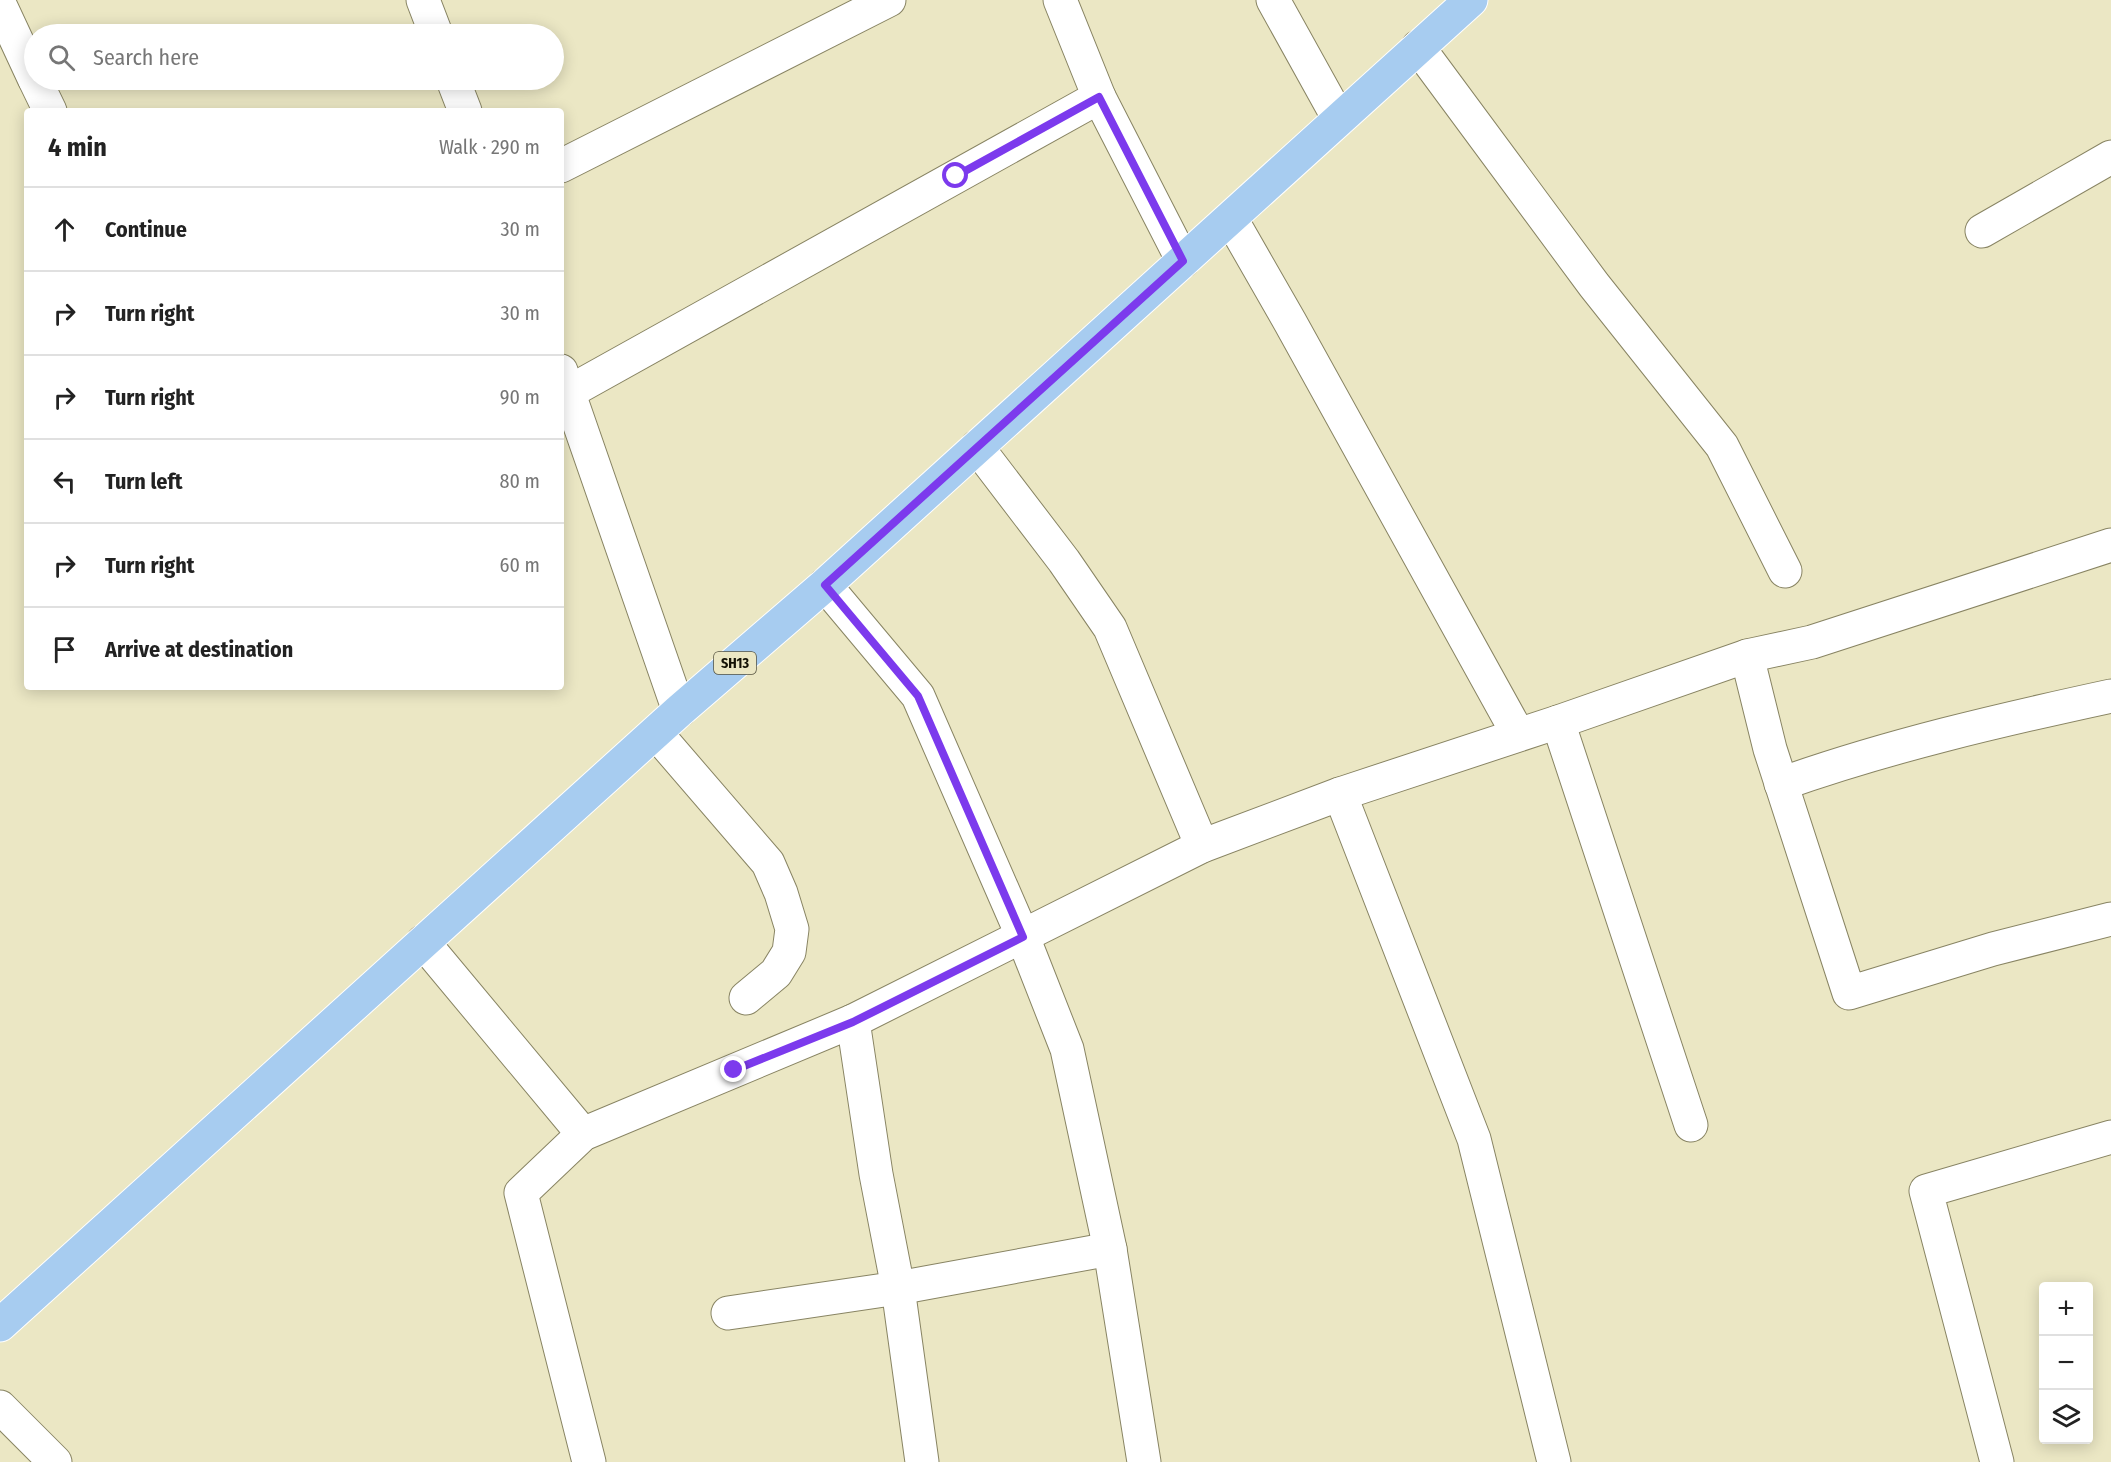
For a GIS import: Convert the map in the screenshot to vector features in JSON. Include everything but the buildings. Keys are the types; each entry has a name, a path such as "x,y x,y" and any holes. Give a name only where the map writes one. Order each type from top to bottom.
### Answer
{"main road":[{"name":"SH13","path":"0,1325 667,722 825,585 1471,0"}],"street":[{"path":"423,0 432,24"},
{"path":"564,164 889,0"},
{"path":"1061,0 1099,97 1183,261"},
{"path":"1274,0 1339,119"},
{"path":"0,5 24,56"},
{"path":"1418,47 1594,285 1722,446 1785,571"},
{"path":"40,90 49,108"},
{"path":"457,90 464,108"},
{"path":"746,998 776,973 789,952 792,929 781,893 768,863 667,722 565,381 1099,97"},
{"path":"1982,231 2111,157"},
{"path":"1231,219 1518,734"},
{"path":"977,447 1064,561 1110,628 1202,846"},
{"path":"589,1462 522,1193 583,1134 853,1022 1202,846 1340,794 1558,722 1747,656 1812,642 2111,546"},
{"path":"825,585 918,696 1023,937 1067,1049 1110,1249 1144,1462"},
{"path":"1747,656 1770,749 1849,993 1992,949 2111,919"},
{"path":"1781,784 1840,764 2033,712 2111,696"},
{"path":"1558,722 1691,1125"},
{"path":"1340,794 1474,1138 1554,1462"},
{"path":"423,942 583,1134"},
{"path":"853,1022 876,1174 898,1288 922,1462"},
{"path":"1996,1462 1926,1191 2111,1137"},
{"path":"728,1313 898,1288 1110,1249"},
{"path":"0,1407 55,1462"}],"route":[{"path":"734,1070 853,1022 1023,937 918,696 825,585 1183,261 1099,97 956,176"}]}
